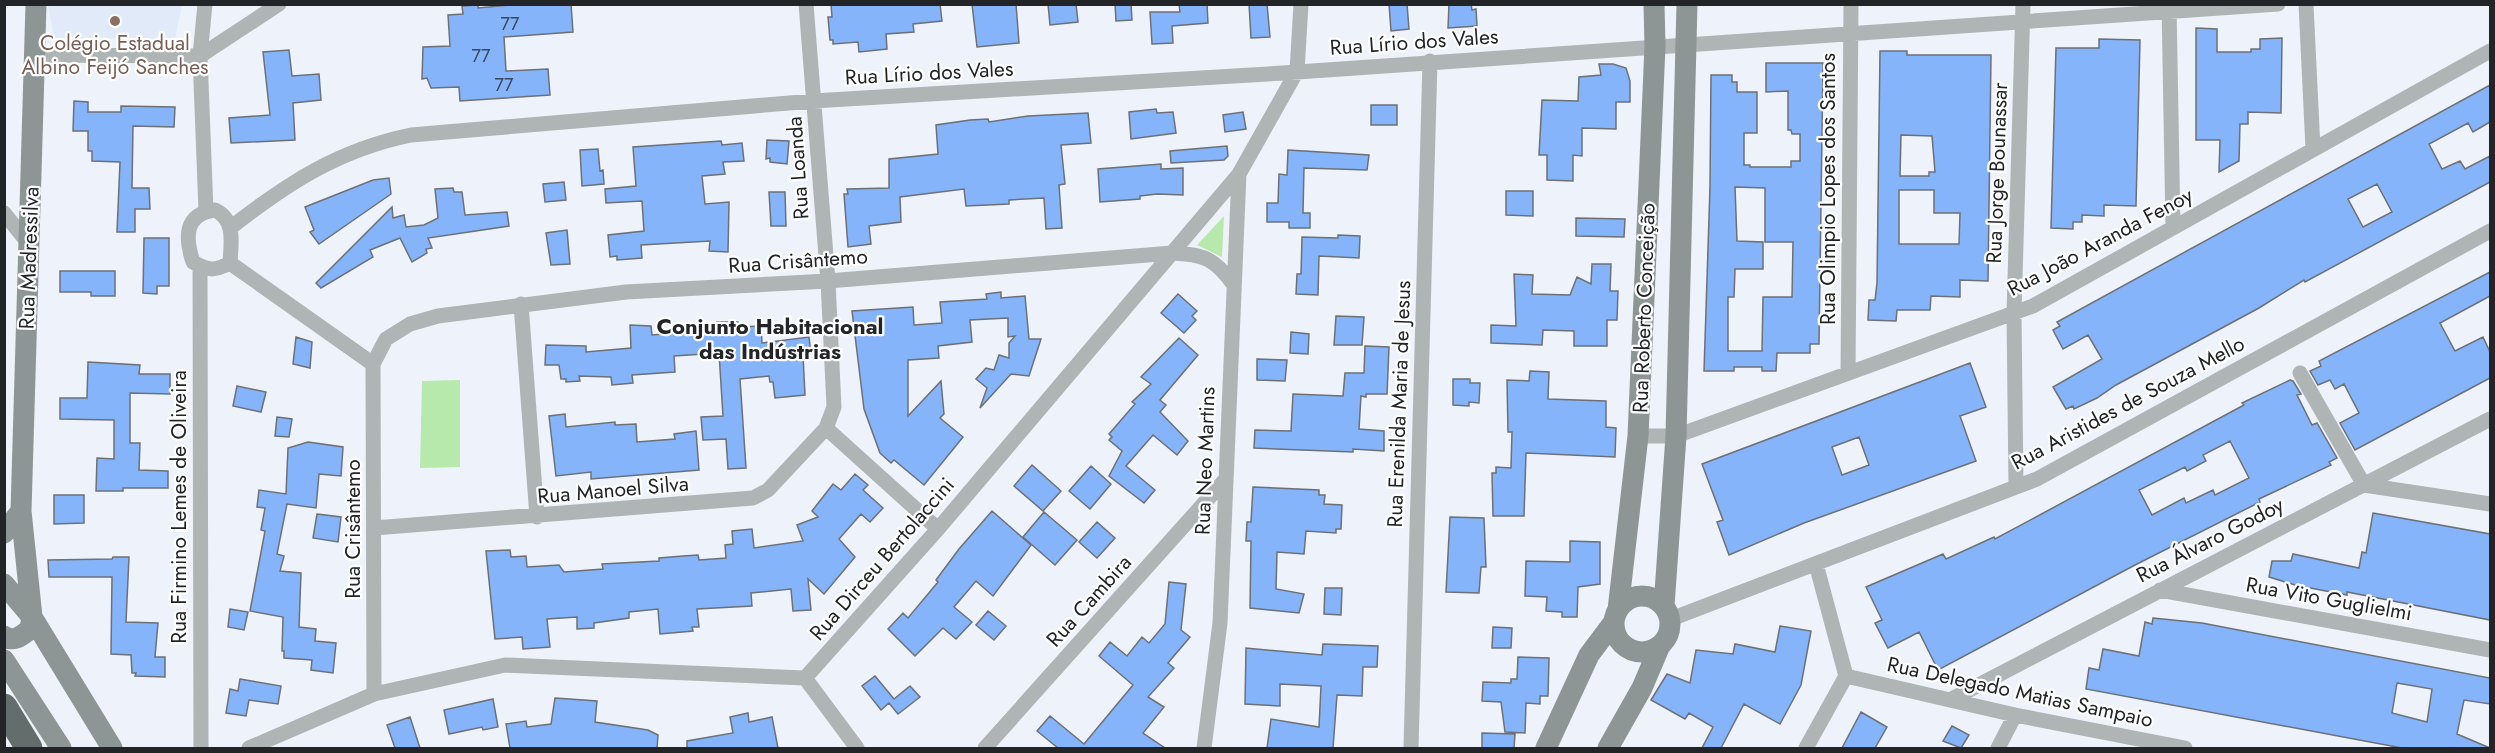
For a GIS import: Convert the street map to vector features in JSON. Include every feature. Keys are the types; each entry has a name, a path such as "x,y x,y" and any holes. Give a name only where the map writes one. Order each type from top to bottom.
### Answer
{"highway":[{"path":"4,707 29,748"}],"street":[{"name":"Rua Madressilva","path":"32,617 21,511 36,4"},
{"path":"206,4 200,56 206,211"},
{"path":"36,55 200,56 279,4"},
{"name":"Rua Loanda","path":"806,4 828,281 834,407 826,428"},
{"name":"Rua Dirceu Bertolaccini","path":"805,678 938,529 1239,174 1297,71 1301,4"},
{"name":"Rua Roberto Conceição","path":"1546,748 1589,656 1615,616 1638,436 1655,46 1654,4"},
{"name":"Rua Roberto Conceição","path":"1667,612 1676,436 1687,4"},
{"name":"Rua Olimpio Lopes dos Santos","path":"1848,373 1851,4"},
{"name":"Rua Jorge Bounassar","path":"2016,487 2014,312 2023,4"},
{"name":"Rua Lírio dos Vales","path":"230,228 281,188 340,156 380,142 411,135 813,100 1851,34 2023,22 2169,8 2278,4"},
{"path":"2306,4 2313,149"},
{"path":"2169,8 2173,228"},
{"name":"Rua João Aranda Fenoy","path":"1638,436 1676,436 2033,306 2490,51"},
{"name":"Rua Erenilda Maria de Jesus","path":"1410,748 1430,62"},
{"name":"Rua Neo Martins","path":"1204,748 1220,623 1224,481 1239,174"},
{"path":"214,210 224,214 230,228 232,248 230,263 216,270 193,262 189,249 189,229 194,217 214,210"},
{"path":"4,213 29,244"},
{"name":"Rua Aristides de Souza Mello","path":"1667,612 1816,564 2037,479 2490,231"},
{"name":"Rua Crisântemo","path":"374,694 373,364 386,339 410,324 438,315 626,292 828,281 1172,253 1195,254 1210,260 1234,285"},
{"path":"230,263 373,364"},
{"name":"Rua Firmino Lemes de Oliveira","path":"200,266 201,748"},
{"path":"521,304 537,517"},
{"path":"2300,373 2364,485 2490,504"},
{"name":"Rua Álvaro Godoy","path":"1950,700 2490,419"},
{"path":"826,428 938,529"},
{"name":"Rua Manoel Silva","path":"374,528 537,517 753,498 768,490 826,428"},
{"name":"Rua Cambira","path":"985,748 1224,481"},
{"path":"4,533 21,511"},
{"path":"1806,748 1846,676 1816,564"},
{"path":"4,584 32,617 112,748"},
{"name":"Rua Vito Guglielmi","path":"2160,590 2490,650"},
{"path":"1608,748 1642,688 1659,648 1669,635 1667,612 1650,597 1637,596 1625,601 1615,616 1618,640 1628,650 1642,653 1659,648"},
{"path":"4,636 8,639 21,638 30,629 32,617"},
{"path":"4,660 61,748"},
{"path":"249,748 374,694 505,665 805,678 857,748"},
{"name":"Rua Delegado Matias Sampaio","path":"1846,676 2015,715 2185,748"},
{"path":"1998,748 2015,715"}],"shaded area":[{"name":"Colégio Estadual Albino Feijó Sanches","path":"48,4 182,5 175,39 54,38"}],"green space":[{"path":"1224,216 1222,257 1197,245"},
{"path":"460,380 460,467 420,468 422,381"}],"building":[{"path":"521,4 571,4 573,32 504,37 506,71 548,69 550,95 460,101 459,87 431,88 427,78 422,79 423,47 450,46 448,15 463,14 462,6 478,5 478,8"},
{"path":"831,4 940,4 942,21 913,24 914,32 886,34 887,49 859,52 858,42 833,44 833,40 830,40 828,17 832,17"},
{"path":"972,4 1016,4 1019,43 977,47"},
{"path":"1048,4 1076,4 1078,22 1050,25"},
{"path":"1115,4 1131,4 1132,20 1116,21"},
{"path":"1179,4 1207,4 1208,23 1172,26 1173,43 1152,44 1150,12 1180,12"},
{"path":"1249,4 1267,4 1270,37 1251,38"},
{"path":"1389,4 1407,4 1409,29 1391,31"},
{"path":"1449,4 1471,4 1472,10 1476,9 1477,26 1448,28"},
{"path":"2196,28 2217,29 2217,52 2251,52 2251,49 2260,49 2260,39 2282,38 2281,113 2248,112 2248,124 2240,124 2239,161 2219,172 2220,140 2196,140"},
{"path":"2099,39 2140,40 2136,206 2104,205 2104,216 2082,215 2082,222 2073,222 2073,229 2051,228 2056,48 2099,48"},
{"path":"289,50 292,76 319,74 321,100 293,103 295,140 231,143 229,118 270,115 263,52"},
{"path":"1880,51 1907,51 1907,55 1991,55 1988,281 1960,280 1960,297 1931,296 1930,310 1897,310 1896,321 1868,320 1869,300 1875,300","holes":["1901,135 1932,136 1935,172 1929,172 1929,176 1900,176","1899,190 1934,190 1934,213 1960,213 1959,244 1899,244"]},
{"path":"1766,63 1823,63 1819,344 1810,344 1810,353 1777,353 1776,371 1762,371 1762,367 1734,367 1734,371 1704,371 1711,75 1732,75 1732,82 1737,82 1737,92 1757,92 1757,133 1744,133 1744,165 1791,167 1791,161 1800,161 1800,134 1792,134 1791,130 1788,130 1788,91 1766,92","holes":["1735,187 1765,188 1765,242 1793,242 1792,297 1763,297 1762,351 1728,351 1728,297 1734,297 1735,269 1763,269 1763,242 1737,241"]},
{"path":"1599,64 1613,64 1626,68 1630,81 1630,102 1616,102 1616,129 1582,128 1582,156 1573,155 1573,181 1547,180 1547,155 1539,155 1542,100 1578,101 1579,77 1601,75"},
{"path":"2490,85 2490,122 2473,132 2468,123 2429,144 2442,169 2460,161 2465,169 2490,156 2490,182 2305,282 2304,280 2259,308 2074,409 2073,406 2066,409 2053,387 2102,359 2088,335 2063,349 2053,330 2060,326 2057,322","holes":["2377,184 2392,212 2363,227 2348,199"]},
{"path":"74,101 88,102 88,112 121,112 121,106 175,107 174,127 133,126 132,188 149,188 150,209 135,209 135,232 117,232 120,162 92,161 92,151 88,151 88,131 73,131"},
{"path":"1371,105 1397,105 1397,125 1371,125"},
{"path":"1156,109 1157,113 1173,112 1176,133 1131,139 1129,112"},
{"path":"1243,112 1246,129 1225,132 1223,115"},
{"path":"1088,113 1091,143 1061,145 1065,184 1059,185 1062,228 1046,229 1044,198 1009,200 1009,204 966,206 964,189 900,197 901,222 869,226 871,244 848,247 844,194 848,194 847,189 889,188 889,159 938,154 936,125 970,120 988,119 989,122 1028,116"},
{"path":"767,140 789,141 787,164 770,162 770,158 766,159"},
{"path":"721,141 722,145 742,143 744,161 723,162 725,174 702,176 705,204 729,202 728,252 709,251 710,241 641,245 642,258 617,260 617,256 610,257 608,235 644,231 642,201 606,203 605,189 636,186 633,147"},
{"path":"1227,146 1228,156 1224,160 1171,163 1170,151"},
{"path":"598,149 604,184 582,186 580,150"},
{"path":"1288,150 1369,155 1367,170 1304,168 1303,213 1310,213 1310,228 1289,228 1289,222 1267,222 1267,203 1278,203 1279,174 1287,175"},
{"path":"1161,164 1161,169 1183,168 1183,195 1157,194 1140,196 1140,199 1100,202 1098,169"},
{"path":"389,178 391,194 319,244 310,232 314,230 305,207 373,180"},
{"path":"564,182 566,200 545,202 543,184"},
{"path":"453,188 454,192 462,192 465,215 507,212 509,226 428,238 432,248 426,249 427,253 412,262 400,238 370,250 373,257 321,288 316,283 392,207 393,218 404,215 406,227 424,225 438,218 435,189"},
{"path":"1506,191 1533,191 1533,216 1506,215"},
{"path":"769,192 785,192 786,226 771,226"},
{"path":"1576,218 1625,219 1624,237 1576,236"},
{"path":"567,230 570,264 551,265 546,233"},
{"path":"1338,235 1360,236 1359,258 1319,256 1318,295 1296,294 1297,274 1301,274 1302,237 1338,238"},
{"path":"144,238 169,238 169,286 157,286 157,294 143,293"},
{"path":"1592,264 1611,264 1610,291 1618,291 1617,320 1607,320 1607,346 1574,346 1574,331 1543,330 1542,345 1491,343 1491,325 1516,326 1514,274 1533,275 1532,294 1570,295 1577,277 1591,284"},
{"path":"60,271 115,271 115,296 91,296 91,292 60,292"},
{"path":"2490,272 2490,296 2440,323 2455,351 2483,337 2490,352 2490,378 2355,450 2340,423 2359,413 2344,384 2335,389 2330,380 2318,385 2310,371 2321,366 2319,361"},
{"path":"1001,292 1001,298 1025,296 1029,339 1041,339 1029,376 1011,374 980,408 987,388 976,379 986,368 994,370 999,355 1009,358 1009,343 1015,336 1008,337 1008,318 970,320 972,342 938,346 939,358 908,360 908,416 941,381 944,414 940,418 963,437 924,485 894,460 891,463 880,453 864,409 852,311 913,307 914,325 942,323 940,302 987,299 986,294"},
{"path":"1178,294 1197,311 1192,316 1196,320 1184,333 1161,313"},
{"path":"1336,316 1364,317 1362,345 1334,345"},
{"path":"717,322 738,322 739,327 761,326 762,343 809,337 811,354 803,355 805,395 775,398 773,382 770,382 769,376 740,379 746,468 728,469 726,439 703,440 701,417 723,416 719,353 674,356 675,372 632,375 633,383 612,385 611,377 579,376 580,381 566,382 566,379 561,379 559,365 545,365 546,345 586,346 586,352 631,348 630,325 651,326 652,335 699,331 700,324 717,325"},
{"path":"1291,332 1309,334 1308,354 1290,353"},
{"path":"296,337 312,342 310,368 293,364"},
{"path":"1179,338 1198,355 1160,400 1166,405 1160,412 1188,441 1177,455 1153,435 1126,466 1155,490 1144,503 1109,476 1122,451 1109,440 1112,437 1109,434 1135,404 1132,402 1151,384 1141,377"},
{"path":"1365,346 1389,347 1387,394 1361,396 1359,429 1384,431 1384,451 1254,448 1255,430 1291,431 1293,394 1343,396 1345,373 1364,373"},
{"path":"1257,359 1287,360 1285,381 1257,380"},
{"path":"88,362 140,365 139,374 170,374 170,394 130,393 130,443 140,443 139,470 168,471 168,488 123,488 123,491 96,491 97,458 114,459 114,420 60,419 60,398 87,398"},
{"path":"1970,363 1986,407 1960,416 1976,461 1804,523 1729,555 1717,522 1723,520 1702,464","holes":["1859,437 1869,465 1842,475 1832,447"]},
{"path":"1530,371 1549,372 1548,399 1606,401 1606,427 1616,428 1615,457 1526,453 1524,516 1493,516 1492,473 1496,473 1496,467 1511,468 1512,432 1508,432 1507,380 1529,381"},
{"path":"1453,379 1470,379 1470,383 1480,383 1479,403 1469,402 1469,406 1453,405"},
{"path":"2290,380 2293,381 2301,394 2297,395 2312,425 2317,423 2337,458 2329,462 2331,465 2259,499 2260,502 2135,565 1938,670 1919,632 1888,648 1875,623 1882,620 1866,587 1943,554 1946,559 1994,537 1995,539 2244,405 2242,403","holes":["2230,441 2249,478 2215,495 2213,490 2186,503 2184,498 2152,515 2139,490 2185,467 2187,471 2206,461 2203,455"]},
{"path":"237,386 266,392 261,412 233,406"},
{"path":"565,414 566,427 615,422 615,425 636,424 637,442 675,439 674,434 696,431 699,470 591,479 591,472 556,476 549,416"},
{"path":"277,417 292,419 289,437 275,436"},
{"path":"308,442 343,447 341,476 319,474 316,508 287,504 277,554 284,556 280,571 301,573 299,627 316,629 315,641 336,643 333,673 311,670 312,660 284,658 284,651 282,651 283,617 250,611 265,531 261,530 265,508 257,507 259,490 286,494 288,448"},
{"path":"1032,465 1061,491 1043,511 1014,486"},
{"path":"1091,466 1111,484 1090,509 1069,491"},
{"path":"855,474 868,485 863,490 883,508 870,522 861,514 839,539 855,557 824,594 808,579 811,610 793,611 791,589 751,593 752,606 697,609 699,627 692,627 693,631 660,634 658,609 629,612 629,618 594,623 594,628 577,629 577,617 547,619 550,647 523,649 522,637 495,639 486,551 510,550 511,557 526,556 527,567 559,565 564,572 603,569 602,564 659,561 659,558 698,555 699,560 726,558 725,545 733,544 732,531 752,529 754,548 803,541 797,525 818,517 812,511 833,484 841,490"},
{"path":"1253,487 1319,490 1319,495 1325,495 1324,504 1342,505 1341,529 1336,529 1336,533 1306,531 1304,554 1277,552 1276,589 1304,594 1299,613 1250,608 1251,541 1246,541 1247,522 1251,522"},
{"path":"54,495 84,495 84,523 54,524"},
{"path":"992,511 1031,545 993,596 976,581 954,607 972,622 956,639 943,628 915,656 888,629 903,613 908,618 938,582 936,580 959,549"},
{"path":"1044,512 1077,540 1055,565 1023,537"},
{"path":"2373,513 2490,534 2490,620 2347,592 2347,595 2295,585 2269,577 2272,561 2291,561 2293,554 2359,568 2362,552 2366,553"},
{"path":"317,514 341,517 338,542 313,538"},
{"path":"1450,517 1484,518 1486,567 1481,567 1479,593 1446,592"},
{"path":"1097,522 1115,538 1097,558 1079,542"},
{"path":"1570,541 1600,542 1600,584 1578,587 1577,617 1562,617 1562,612 1546,611 1547,597 1525,596 1526,561 1570,562"},
{"path":"113,557 129,557 126,622 158,623 155,657 165,657 165,677 135,676 136,673 132,673 131,655 111,654 112,577 49,577 48,560 112,559"},
{"path":"1169,582 1186,584 1181,630 1190,637 1168,663 1174,668 1148,697 1164,707 1143,733 1165,748 1058,748 1037,731 1050,716 1084,744 1133,685 1099,656 1110,642 1127,656 1142,637 1149,643 1165,624"},
{"path":"1325,588 1342,588 1341,615 1324,614"},
{"path":"230,609 248,612 244,630 228,627"},
{"path":"988,611 1006,626 994,640 976,625"},
{"path":"2153,618 2202,623 2490,678 2490,704 2464,700 2457,734 2490,748 2402,748 2086,689 2089,668 2099,670 2103,649 2139,656 2145,622 2152,624","holes":["2397,683 2432,689 2427,722 2392,713"]},
{"path":"1780,626 1811,631 1801,685 1780,724 1744,704 1721,748 1702,748 1713,727 1689,713 1685,719 1651,700 1667,674 1690,683 1696,650 1733,654 1735,644 1775,652"},
{"path":"1493,627 1512,628 1511,648 1492,648"},
{"path":"1323,644 1378,646 1377,667 1363,667 1362,696 1337,695 1333,748 1267,748 1271,719 1319,727 1321,686 1280,684 1280,706 1245,704 1246,648 1322,655"},
{"path":"1518,657 1549,658 1548,696 1540,696 1540,704 1526,703 1525,733 1505,732 1501,702 1482,701 1483,682 1511,683 1511,679 1517,679"},
{"path":"875,676 894,699 910,686 920,697 898,714 889,703 881,710 862,686"},
{"path":"240,679 281,686 278,704 249,700 246,716 226,713 230,689 238,691"},
{"path":"555,698 597,701 595,722 648,730 658,735 657,748 510,748 506,724 526,721 527,727 551,724"},
{"path":"493,699 498,727 483,730 482,727 449,734 444,710"},
{"path":"1861,712 1887,727 1875,748 1842,748"},
{"path":"748,713 749,722 772,717 778,748 687,748 687,741 733,733 730,717"},
{"path":"410,717 420,748 395,748 387,725"},
{"path":"1952,726 1969,735 1961,748 1943,741"},
{"path":"1482,733 1515,734 1514,748 1482,748"}],"place":[{"name":"Colégio Estadual Albino Feijó Sanches","path":"115,21"}],"district":[{"name":"Conjunto Habitacional das Indústrias","path":"770,338"}]}
